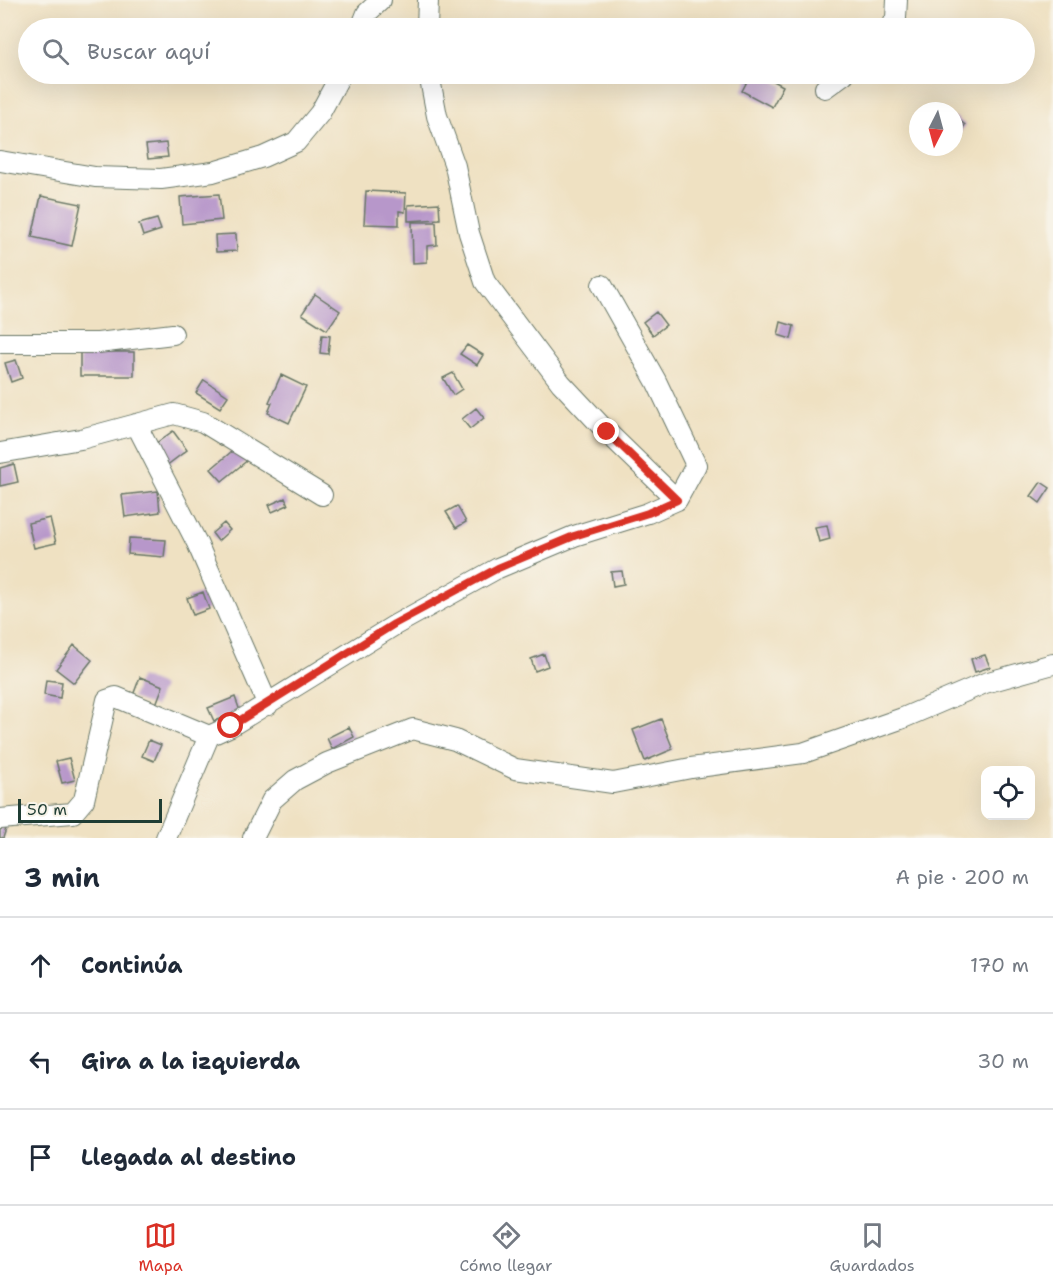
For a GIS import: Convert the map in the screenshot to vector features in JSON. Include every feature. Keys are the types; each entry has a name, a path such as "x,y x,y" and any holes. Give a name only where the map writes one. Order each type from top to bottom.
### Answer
{"street":[{"path":"365,18 367,13 381,0"},
{"path":"428,0 428,18"},
{"path":"896,18 897,0"},
{"path":"0,161 94,177 161,179 213,172 263,157 296,142 320,113 336,84"},
{"path":"431,84 437,116 455,166 469,233 484,282 561,383 607,432 677,500"},
{"path":"825,88 830,84"},
{"path":"166,838 208,736 268,705 394,624 498,568 574,536 648,513 677,500 696,465 657,381 602,285"},
{"path":"0,343 98,343 172,334"},
{"path":"0,453 81,440 174,414 203,422 322,495"},
{"path":"136,424 196,543 268,705"},
{"path":"254,838 272,800 295,780 327,763 413,729 455,740 515,769 613,783 692,768 803,753 903,718 985,683 1053,664"},
{"path":"0,819 73,813 84,800 107,700 116,697 208,736"}],"building":[{"path":"746,84 779,84 783,86 772,107 742,91"},
{"path":"166,143 168,157 148,159 146,145"},
{"path":"366,191 406,193 405,212 399,211 399,225 364,224"},
{"path":"219,194 222,220 182,224 180,197"},
{"path":"41,196 81,204 72,246 32,237"},
{"path":"439,203 440,219 408,221 408,205"},
{"path":"157,219 161,230 143,236 139,224"},
{"path":"412,222 436,222 437,245 427,246 427,262 413,263"},
{"path":"236,234 237,251 216,252 215,235"},
{"path":"315,294 340,311 327,330 302,314"},
{"path":"656,312 666,325 653,335 643,322"},
{"path":"781,322 794,326 791,339 778,335"},
{"path":"322,335 330,336 328,354 320,353"},
{"path":"467,345 483,355 477,365 460,354"},
{"path":"80,352 134,352 134,376 80,376"},
{"path":"16,360 22,378 11,382 5,363"},
{"path":"453,373 462,389 453,395 443,378"},
{"path":"281,375 306,387 289,423 268,413 272,403 269,402"},
{"path":"204,380 228,396 220,408 196,393"},
{"path":"476,408 484,418 470,429 462,419"},
{"path":"173,431 187,450 166,466 151,447"},
{"path":"238,446 249,459 222,481 211,469"},
{"path":"14,464 18,482 0,486 0,468"},
{"path":"1041,482 1050,488 1040,503 1031,496"},
{"path":"158,491 160,512 125,517 122,495"},
{"path":"285,498 288,505 272,512 269,505"},
{"path":"457,506 466,522 456,528 446,512"},
{"path":"50,518 56,543 34,548 28,523"},
{"path":"224,523 230,530 218,541 212,533"},
{"path":"827,525 830,539 819,542 815,527"},
{"path":"129,538 166,540 164,557 128,554"},
{"path":"622,571 624,584 613,586 611,572"},
{"path":"203,592 209,609 193,615 187,598"},
{"path":"74,645 92,660 74,683 56,669"},
{"path":"544,654 548,666 535,671 531,659"},
{"path":"985,655 990,667 975,672 971,659"},
{"path":"140,677 163,686 155,707 132,698"},
{"path":"46,680 62,682 60,698 44,695"},
{"path":"235,697 240,711 214,721 208,708"},
{"path":"661,719 673,749 645,761 633,730"},
{"path":"349,727 354,737 332,749 327,738"},
{"path":"149,740 161,745 154,761 142,756"},
{"path":"69,758 75,780 62,783 56,761"},
{"path":"0,827 6,829 3,838 0,838"}],"route":[{"path":"231,726 268,705 394,624 498,568 574,536 648,513 677,500 607,432"}]}
